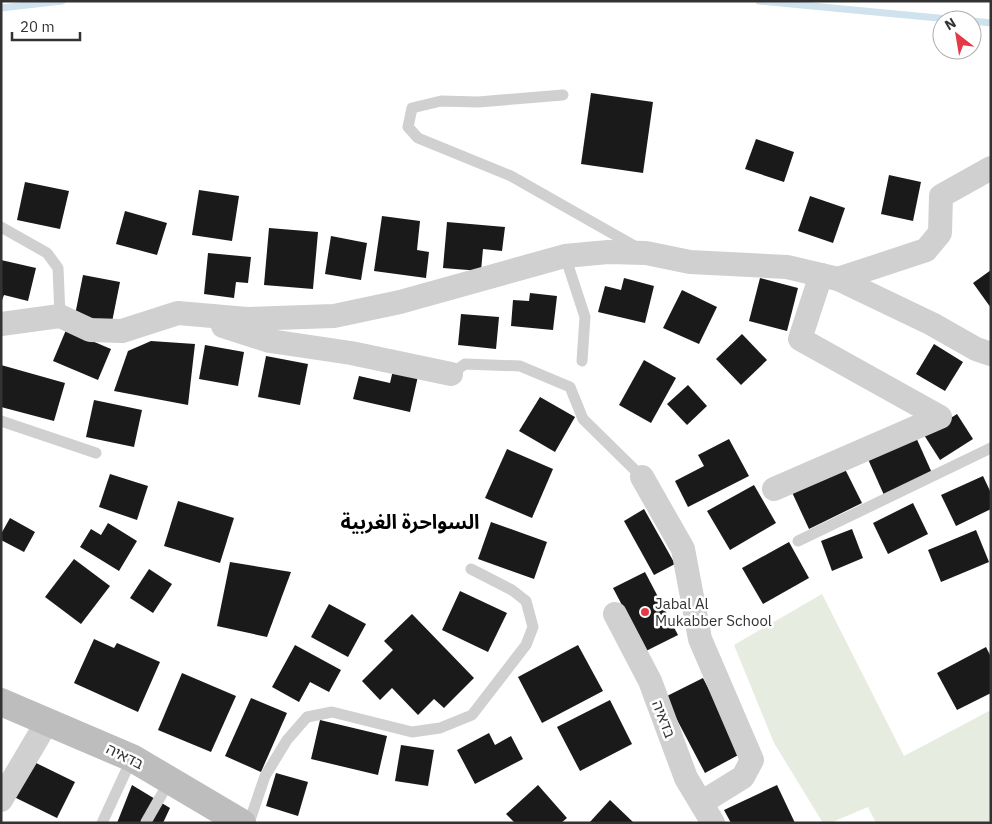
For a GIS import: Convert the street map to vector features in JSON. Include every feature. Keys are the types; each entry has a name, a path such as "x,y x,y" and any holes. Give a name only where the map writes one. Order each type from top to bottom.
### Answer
{"street":[{"path":"774,489 940,417 800,339 830,277 926,250 940,233 941,196 991,168"},
{"path":"1,324 60,316 90,330 122,330 178,313 247,319 334,316 400,302 565,256 608,252 646,253 690,262 787,267 830,277 932,324 976,349 991,354"},
{"path":"178,313 270,340 351,353 451,374"},
{"path":"642,477 683,549 700,639 752,760 743,777 701,803"},
{"name":"בדאיה","path":"615,614 650,681 686,778 713,823"},
{"name":"בדאיה","path":"1,702 132,758 242,823"},
{"path":"1,800 47,722"}],"lane":[{"path":"563,95 478,102 441,100 412,108 408,127 418,138 511,176 646,253"},
{"path":"1,227 47,253 58,268 60,316"},
{"path":"565,256 585,317 582,361"},
{"path":"451,374 465,364 520,366 570,387 583,419 642,477"},
{"path":"1,421 96,453"},
{"path":"798,541 991,448"},
{"path":"249,823 265,776 287,740 307,717 332,712 412,732 440,728 472,715 526,645 533,626 526,602 512,590 471,569"},
{"path":"102,823 132,758"},
{"path":"146,822 170,780"}],"shaded area":[{"path":"822,594 904,756 991,710 991,823 876,823 868,807 830,823 823,823 774,743 734,645"}],"building":[{"path":"591,93 653,102 643,173 581,164"},
{"path":"756,139 794,152 784,182 745,169"},
{"path":"889,175 921,182 913,221 881,214"},
{"path":"25,182 69,191 60,229 17,220"},
{"path":"199,190 239,196 232,241 192,235"},
{"path":"810,196 845,208 833,243 798,231"},
{"path":"125,211 167,223 157,255 116,244"},
{"path":"382,216 420,221 417,250 429,252 426,278 374,271"},
{"path":"447,222 505,227 502,251 483,249 481,271 443,268"},
{"path":"269,228 318,232 313,289 264,285"},
{"path":"331,236 367,243 361,280 325,274"},
{"path":"208,253 251,257 248,283 236,282 234,298 204,294"},
{"path":"1,260 36,268 28,301 4,295 1,303"},
{"path":"991,270 991,308 973,283"},
{"path":"83,275 120,282 112,322 75,315"},
{"path":"624,278 654,286 645,323 598,312 605,286 621,290"},
{"path":"760,278 798,288 787,331 749,321"},
{"path":"682,290 717,307 699,344 663,328"},
{"path":"530,293 557,296 553,330 511,326 513,300 529,301"},
{"path":"461,314 499,317 496,349 458,345"},
{"path":"66,330 111,349 98,380 53,361"},
{"path":"742,334 767,360 741,385 716,359"},
{"path":"151,341 195,344 188,405 114,391 128,351"},
{"path":"934,344 963,362 945,391 916,374"},
{"path":"205,345 244,352 238,386 199,379"},
{"path":"266,356 308,364 300,405 258,397"},
{"path":"644,360 676,378 651,423 619,405"},
{"path":"1,365 65,383 54,421 1,407"},
{"path":"393,370 418,376 410,412 353,399 359,376 390,383"},
{"path":"688,385 707,406 687,425 667,404"},
{"path":"540,397 575,417 555,452 519,431"},
{"path":"94,400 142,410 134,447 86,437"},
{"path":"957,414 973,439 940,460 924,435"},
{"path":"915,435 932,473 884,495 867,457"},
{"path":"729,439 749,476 688,507 675,481 704,466 698,455"},
{"path":"507,449 553,469 532,518 485,498"},
{"path":"842,463 862,503 809,529 790,488"},
{"path":"110,474 148,486 137,520 99,507"},
{"path":"983,476 991,493 991,509 956,526 941,495"},
{"path":"754,485 776,523 730,550 707,511"},
{"path":"178,501 234,518 220,563 164,546"},
{"path":"913,503 928,534 888,554 873,523"},
{"path":"644,509 675,564 654,575 624,521"},
{"path":"10,518 35,532 24,552 1,540 1,534"},
{"path":"491,522 547,542 534,579 478,559"},
{"path":"108,523 137,541 119,571 80,547 91,529 101,535"},
{"path":"852,529 863,558 832,571 821,541"},
{"path":"976,530 989,562 941,582 928,550"},
{"path":"789,542 809,578 763,604 742,568"},
{"path":"74,559 110,586 81,624 45,597"},
{"path":"230,562 291,572 267,637 217,626"},
{"path":"149,569 172,584 153,613 130,598"},
{"name":"Jabal Al Mukabber School","path":"645,572 678,635 646,651 613,588"},
{"path":"460,591 507,613 488,652 442,630"},
{"path":"329,604 366,624 348,657 311,637"},
{"path":"412,614 474,678 444,708 434,699 418,715 392,688 380,700 362,681 393,650 384,641"},
{"path":"94,639 114,648 117,643 160,662 138,712 74,683"},
{"path":"295,645 341,670 329,692 310,682 299,702 272,687"},
{"path":"578,645 603,691 542,723 518,677"},
{"path":"986,647 991,657 991,693 957,710 937,673"},
{"path":"182,673 236,696 211,752 158,730"},
{"path":"703,678 742,753 705,773 665,697"},
{"path":"251,698 287,713 261,772 225,756"},
{"path":"610,700 632,744 580,771 557,727"},
{"path":"320,720 387,736 378,775 311,759"},
{"path":"489,733 495,745 511,736 523,759 475,784 457,750"},
{"path":"401,745 434,750 428,786 395,781"},
{"path":"32,761 75,782 57,818 14,797"},
{"path":"276,773 308,782 298,816 266,806"},
{"path":"132,785 170,808 163,823 117,823"},
{"path":"538,785 567,818 561,823 515,823 506,814"},
{"path":"777,785 795,823 731,823 724,810"},
{"path":"610,800 634,823 589,823"}],"waterway":[{"path":"1,8 62,1"},
{"path":"759,1 932,17"},
{"path":"982,22 991,23"}],"place":[{"name":"Jabal Al Mukabber School","path":"645,612"}],"district":[{"name":"السواحرة الغربية","path":"410,521"}]}
